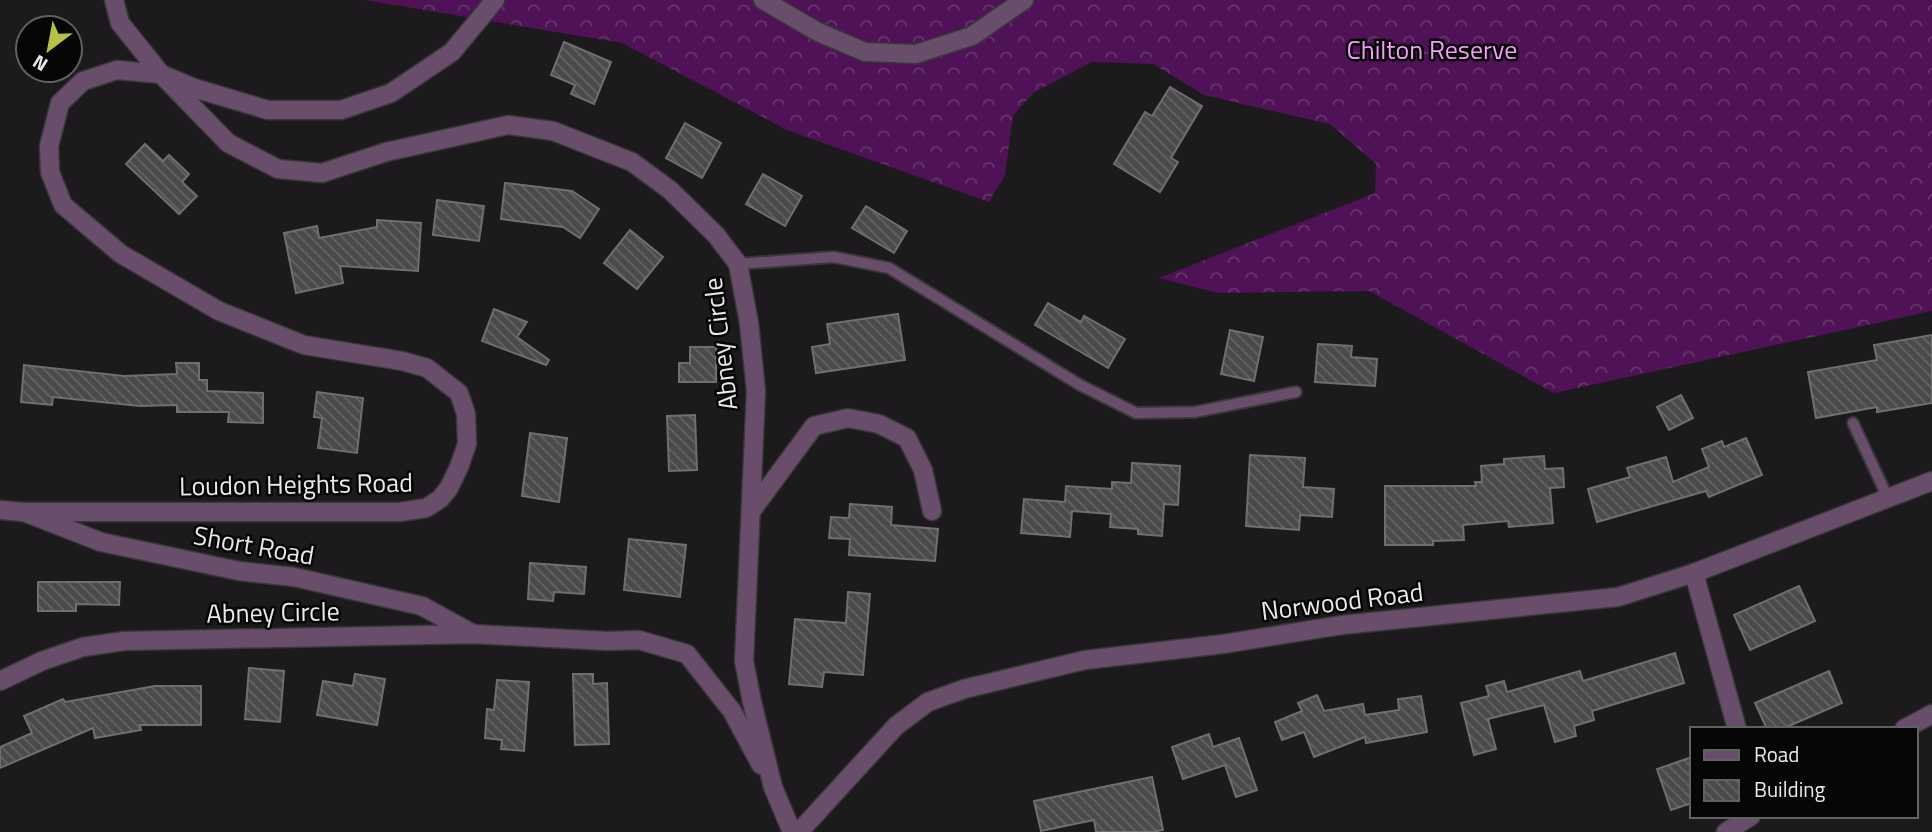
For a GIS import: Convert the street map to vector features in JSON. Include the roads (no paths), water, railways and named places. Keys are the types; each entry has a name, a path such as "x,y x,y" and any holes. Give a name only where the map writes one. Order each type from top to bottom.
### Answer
{"street":[{"name":"Abney Circle","path":"114,0 120,23 161,74 228,143 278,169 322,173 386,152 508,125 553,131 632,162 670,190 716,236 738,264 749,323 756,391 744,661 773,787"},
{"name":"Loudon Heights Road","path":"0,510 400,512 426,508 440,499 449,488 467,444 466,414 459,393 427,368 402,361 304,345 219,311 121,254 63,205 50,172 49,146 60,103 83,80 117,70 161,74 194,88 268,110 341,110 391,93 452,52 495,0"},
{"path":"763,0 818,32 865,52 916,54 972,36 1024,0"},
{"path":"752,510 814,426 848,418 879,424 907,438 923,470 932,511"},
{"name":"Norwood Road","path":"799,832 896,726 928,702 964,690 1085,660 1223,644 1342,625 1618,597 1694,573 1932,481"},
{"name":"Short Road","path":"23,512 101,542 239,570 294,577 422,606 473,635"},
{"path":"1694,573 1736,727"},
{"name":"Abney Circle","path":"0,681 42,661 83,647 124,641 473,635 639,640 687,654 732,711 773,787 792,832"},
{"path":"1908,727 1932,714"},
{"path":"1726,832 1748,818"}],"lane":[{"path":"738,264 834,257 889,268 1080,385 1136,413 1195,412 1296,392"},
{"path":"1853,423 1888,498"}],"park label":[{"name":"Chilton Reserve","path":"1432,49"}]}
